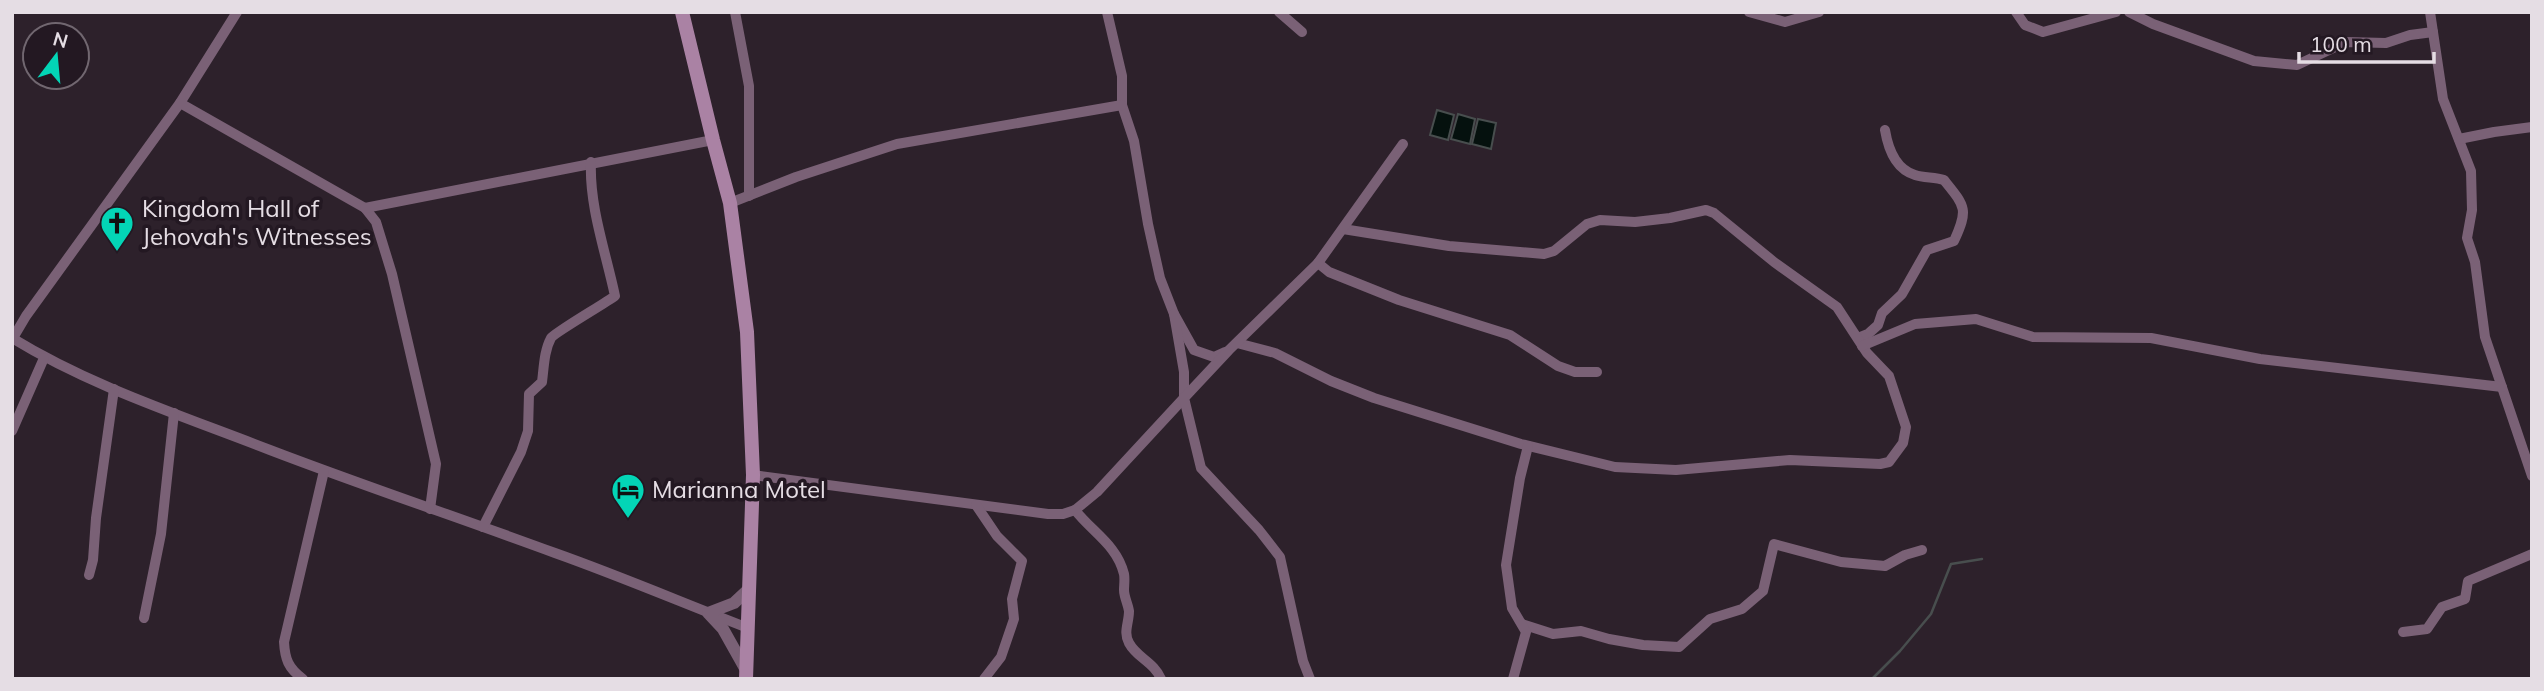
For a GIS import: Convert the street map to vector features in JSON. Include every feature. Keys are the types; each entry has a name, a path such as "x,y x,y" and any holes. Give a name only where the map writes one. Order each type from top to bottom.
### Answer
{"main road":[{"path":"682,12 712,140 730,203 747,332 752,475 747,675"}],"street":[{"path":"237,12 180,103 26,316 13,338 44,358 174,413 748,628"},
{"path":"735,12 749,86 749,196"},
{"path":"1107,12 1122,76 1122,105 1134,141 1160,278 1174,314 1194,349 1214,357 1228,350"},
{"path":"1279,12 1302,32"},
{"path":"1749,12 1785,22 1819,12"},
{"path":"2016,12 2025,25 2043,32 2116,12"},
{"path":"2129,12 2153,24 2254,61 2297,65 2346,42 2386,43 2410,35 2433,32"},
{"path":"2430,12 2443,99 2471,171 2472,209 2467,238 2475,262 2485,337 2532,476"},
{"path":"180,103 365,208 376,222 392,274 436,464 430,509"},
{"path":"730,203 796,177 897,144 1122,105"},
{"path":"2459,139 2532,127"},
{"path":"1860,342 1875,327 1882,313 1903,292 1927,250 1954,240 1963,216 1962,202 1944,180 1913,174 1892,156 1885,130"},
{"path":"365,208 712,140"},
{"path":"752,475 1048,514 1063,514 1075,510 1097,492 1228,350 1318,263 1404,144"},
{"path":"483,527 521,452 528,431 529,394 542,382 546,349 552,335 594,312 615,296 596,207 591,175 592,162"},
{"path":"376,222 386,205"},
{"path":"1237,343 1275,353 1331,381 1374,398 1528,446 1615,467 1676,470 1790,460 1857,465 1889,462 1903,443 1906,427 1889,376 1860,342 1838,307 1774,262 1714,213 1706,210 1635,222 1600,220 1587,224 1554,251 1544,254 1449,246 1343,229"},
{"path":"1318,263 1329,272 1399,300 1510,335 1558,366 1575,372 1597,372"},
{"path":"1174,314 1184,372 1184,398 1201,468 1259,530 1280,557 1303,661 1310,679"},
{"path":"1860,342 1915,324 1976,319 2033,337 2151,338 2260,359 2501,387"},
{"path":"12,431 44,358"},
{"path":"89,575 114,388"},
{"path":"144,618 161,534 174,413"},
{"path":"1513,679 1526,632 1512,608 1506,565 1528,446"},
{"path":"303,679 285,659 284,642 324,471"},
{"path":"976,505 997,536 1022,561 1012,599 1014,619 1001,657 984,679"},
{"path":"1075,510 1107,541 1120,564 1128,607 1126,636 1134,650 1153,665 1161,679"},
{"path":"1522,624 1553,634 1581,631 1643,645 1679,647 1710,619 1742,609 1763,591 1774,544 1841,562 1885,566 1905,555 1922,550"},
{"path":"2403,632 2427,629 2442,607 2465,599 2468,581 2532,554"},
{"path":"708,612 734,603 749,589"},
{"path":"708,612 723,629 747,675"}],"shaded area":[{"path":"1437,110 1454,115 1448,140 1430,135"},
{"path":"1458,114 1475,119 1470,144 1451,139"},
{"path":"1478,119 1496,123 1491,149 1472,144"}],"waterway":[{"path":"1872,679 1931,614 1951,564 1982,559"}],"place":[{"name":"Kingdom Hall of Jehovah's Witnesses","path":"117,253"},
{"name":"Marianna Motel","path":"628,520"}]}
